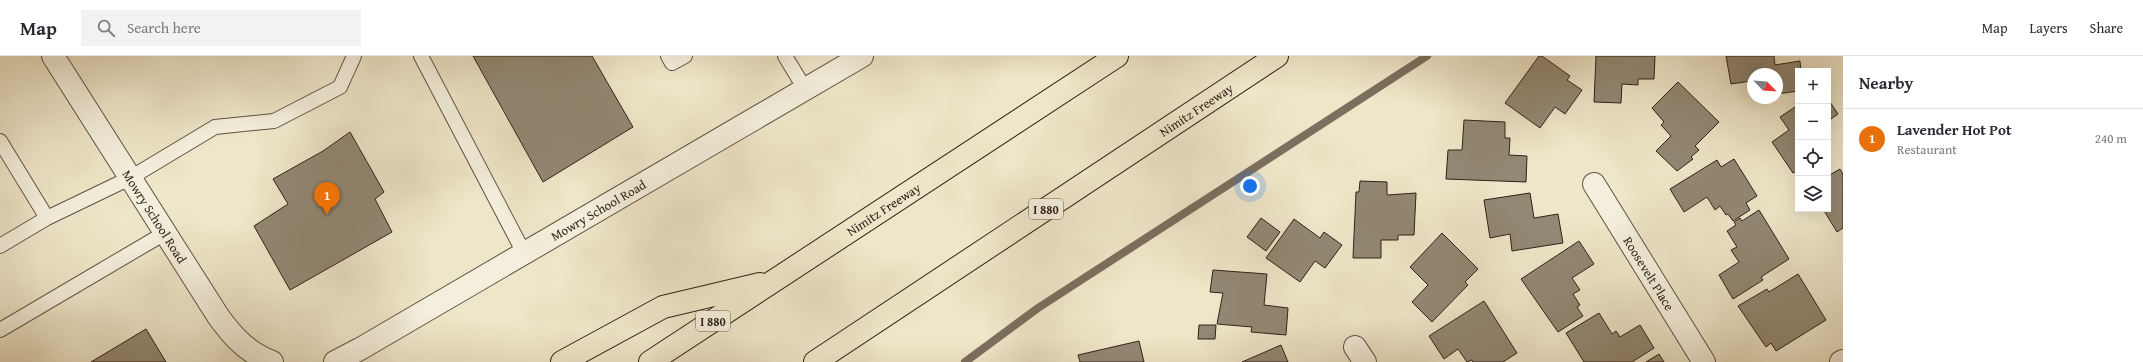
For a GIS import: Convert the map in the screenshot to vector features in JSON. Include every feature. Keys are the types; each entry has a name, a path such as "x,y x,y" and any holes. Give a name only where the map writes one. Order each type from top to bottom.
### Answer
{"highway":[{"name":"Nimitz Freeway","path":"650,362 1117,56"},
{"name":"Nimitz Freeway","path":"815,362 1277,56"},
{"path":"562,362 663,307 775,280"}],"street":[{"name":"Mowry School Road","path":"53,56 218,316 235,339 252,353 272,362"},
{"name":"Mowry School Road","path":"334,362 360,349 862,56"},
{"name":"Roosevelt Place","path":"1594,184 1704,362"}],"lane":[{"path":"0,246 47,218 130,178 215,127 274,121 340,87 354,56"},
{"path":"421,56 524,253"},
{"path":"668,56 672,63 685,56"},
{"path":"785,56 805,89"},
{"path":"0,141 47,218"},
{"path":"0,330 165,233"}],"building":[{"path":"473,56 592,56 633,127 543,182"},
{"path":"1539,56 1542,56 1570,76 1567,80 1582,90 1565,114 1555,107 1540,128 1505,103"},
{"path":"1596,56 1655,56 1654,79 1638,79 1638,85 1622,84 1621,103 1594,102"},
{"path":"1726,56 1774,56 1775,65 1800,61 1801,68 1795,68 1795,91 1783,93 1783,68 1747,68 1747,82 1731,84"},
{"path":"1678,82 1719,122 1695,146 1699,150 1691,157 1693,159 1677,171 1656,151 1671,136 1661,125 1664,122 1652,108"},
{"path":"1831,104 1838,114 1831,119"},
{"path":"1795,107 1795,172 1793,173 1772,142 1789,130 1780,117"},
{"path":"1464,120 1505,122 1505,138 1510,138 1509,155 1527,156 1526,182 1446,179 1448,150 1462,150"},
{"path":"350,132 384,192 375,199 392,232 290,290 254,226 288,204 273,179 323,151"},
{"path":"1734,159 1757,196 1746,203 1750,210 1733,221 1728,214 1726,215 1720,206 1715,210 1707,197 1684,212 1670,189 1717,160 1721,167"},
{"path":"1840,169 1843,174 1843,228 1837,232 1825,212 1831,212 1831,174"},
{"path":"1360,181 1387,182 1387,195 1416,193 1414,235 1398,235 1398,240 1381,240 1381,258 1353,258 1356,192 1359,192"},
{"path":"1530,193 1534,218 1558,214 1563,243 1512,251 1510,234 1490,238 1484,200"},
{"path":"1759,210 1789,259 1761,277 1763,280 1733,299 1719,275 1739,262 1731,250 1737,247 1727,231 1736,225 1734,222 1740,218 1742,221"},
{"path":"1261,218 1280,232 1266,251 1247,237"},
{"path":"1294,219 1320,238 1324,232 1342,245 1325,268 1315,261 1300,282 1266,258"},
{"path":"1442,233 1478,269 1465,282 1468,285 1432,322 1412,302 1428,285 1410,267"},
{"path":"1579,241 1594,264 1572,278 1580,290 1573,294 1580,305 1577,307 1583,316 1558,332 1521,279"},
{"path":"1213,270 1267,274 1264,305 1288,308 1286,335 1251,332 1252,327 1217,324 1223,293 1210,292"},
{"path":"1798,274 1826,320 1776,351 1771,343 1766,347 1738,306 1767,289 1769,292"},
{"path":"1484,301 1517,353 1503,362 1473,362 1472,360 1467,362 1458,349 1444,359 1429,336"},
{"path":"1599,313 1612,334 1616,331 1620,337 1640,325 1654,348 1632,362 1584,362 1566,333"},
{"path":"1199,325 1216,325 1215,339 1198,339"},
{"path":"146,329 166,362 91,362"},
{"path":"1139,341 1144,362 1080,362 1078,355"},
{"path":"1281,345 1288,362 1242,362"},
{"path":"1659,354 1664,362 1646,362"}],"waterway":[{"path":"965,362 1038,308 1427,56"}],"place":[{"name":"Lavender Hot Pot","path":"327,215"}]}
